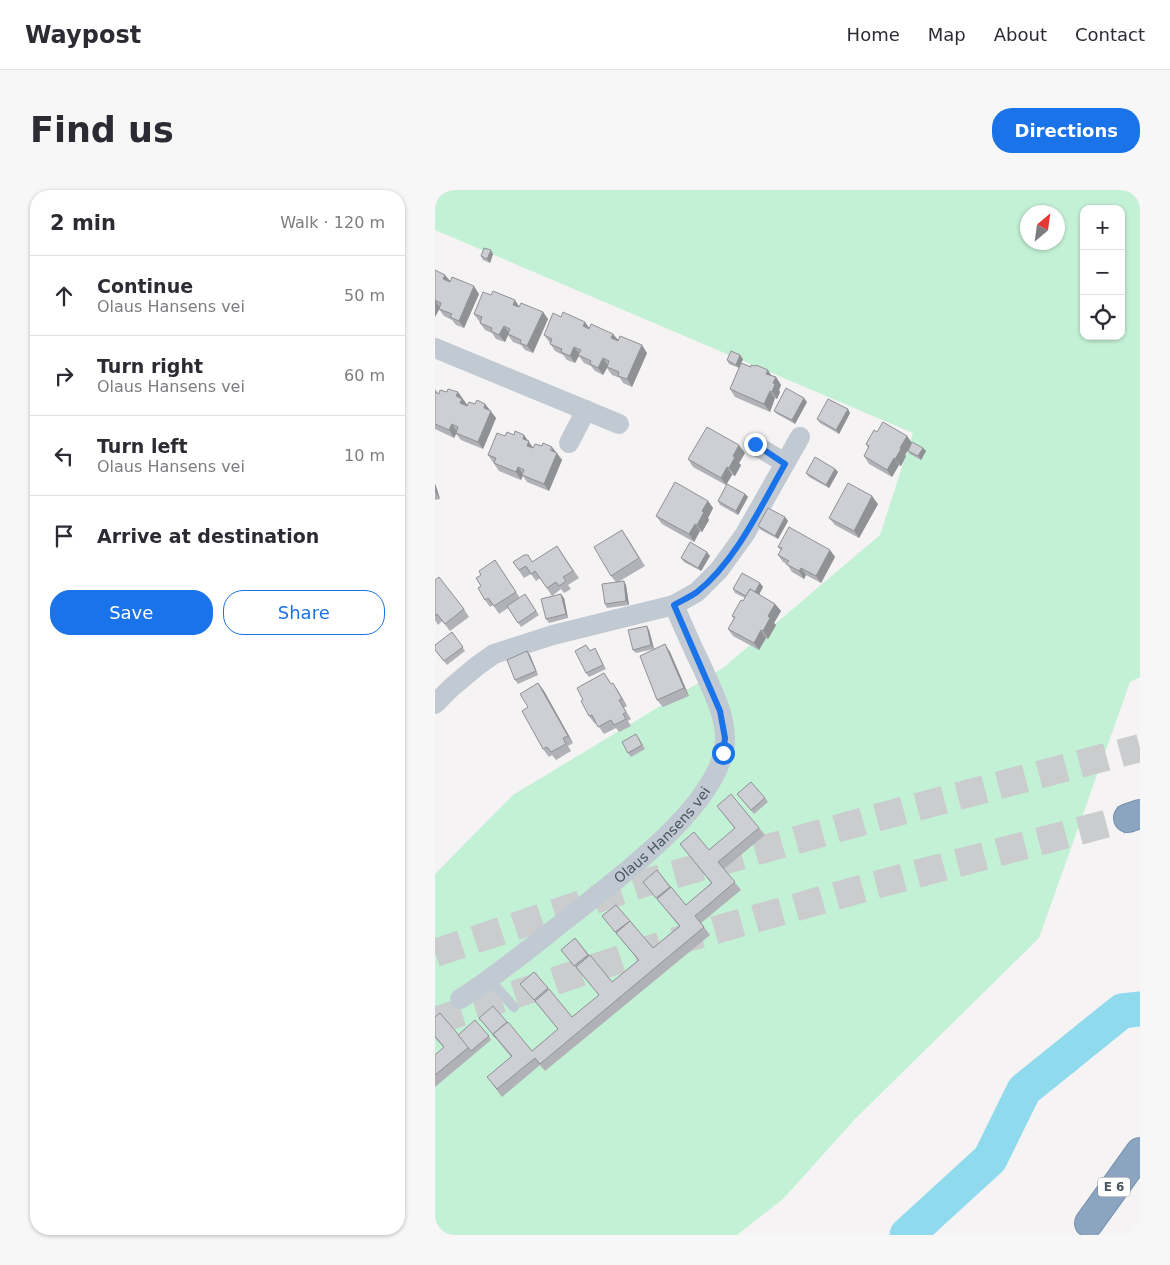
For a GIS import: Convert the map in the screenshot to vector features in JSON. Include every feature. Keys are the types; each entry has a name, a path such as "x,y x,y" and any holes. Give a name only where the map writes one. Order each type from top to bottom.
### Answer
{"highway":[{"name":"E 6","path":"1140,1152 1089,1223 1140,1182"}],"street":[{"path":"435,348 619,424"},
{"path":"569,443 585,410"},
{"path":"435,704 477,666 494,654 553,635 674,605 697,592 719,570 745,534 800,437"},
{"path":"755,444 785,464"},
{"name":"Olaus Hansens vei","path":"460,999 490,980 618,877 663,838 695,803 719,766 725,738 720,711 674,605"}],"lane":[{"path":"490,980 514,1007"}],"green space":[{"path":"435,190 1140,190 1140,677 1130,682 1039,938 855,1119 783,1199 737,1235 435,1235 435,874 513,795 723,668 880,535 913,433 435,230"}],"building":[{"path":"484,248 491,250 487,259 481,256"},
{"path":"435,270 445,275 443,279 450,282 452,277 474,286 459,321 450,317 452,314 439,309 441,303 435,300"},
{"path":"493,291 515,300 513,305 519,307 521,303 543,312 527,346 520,343 521,340 508,334 510,329 504,326 499,335 491,331 492,328 480,323 482,317 474,314 483,292 491,295"},
{"path":"563,312 585,322 583,326 589,329 591,324 613,334 611,338 618,341 620,336 642,345 627,379 618,376 619,372 607,367 609,361 603,358 598,368 590,364 591,361 578,355 581,350 574,347 570,356 561,352 562,349 550,344 552,339 544,335 553,313 561,317"},
{"path":"731,351 740,355 736,365 727,360"},
{"path":"741,363 751,367 751,365 756,365 768,370 766,374 776,377 772,392 770,391 764,404 730,389"},
{"path":"786,388 804,398 792,420 774,411"},
{"path":"448,389 458,392 456,396 462,399 460,403 467,406 469,402 475,404 477,400 485,404 484,408 491,411 478,442 456,433 458,427 452,424 449,430 435,424 435,392 439,394 440,390 447,392"},
{"path":"828,399 848,409 836,430 817,419"},
{"path":"883,422 907,436 887,470 864,456 869,446 866,444 874,430 877,432"},
{"path":"707,427 739,445 729,468 727,467 721,478 688,459"},
{"path":"515,431 524,435 523,439 529,441 527,446 533,448 535,444 542,446 543,443 552,447 550,450 557,453 544,484 522,475 524,470 518,467 516,472 494,463 496,458 488,455 497,433 505,436 507,432 514,435"},
{"path":"912,442 923,448 918,456 908,451"},
{"path":"815,457 835,469 826,485 806,473"},
{"path":"675,482 708,501 697,525 695,524 689,534 656,516"},
{"path":"848,483 872,496 854,531 829,518"},
{"path":"727,484 745,494 736,511 718,501"},
{"path":"768,508 785,517 775,536 758,526"},
{"path":"789,527 830,550 816,576 801,568 799,571 786,564 789,561 778,555 782,548 778,547"},
{"path":"622,530 639,558 611,576 594,547"},
{"path":"690,542 707,552 698,568 681,558"},
{"path":"557,546 573,571 563,577 566,581 559,586 556,582 547,588 535,571 531,574 526,566 519,570 513,562 524,555 528,555 532,562"},
{"path":"495,560 516,592 494,606 488,598 485,600 478,588 481,586 476,578 481,575 479,571"},
{"path":"742,573 760,583 755,592 750,589 746,596 733,589"},
{"path":"439,577 464,609 445,624 437,614 435,616 435,580"},
{"path":"624,581 626,601 605,604 602,584"},
{"path":"750,589 775,604 768,616 770,618 763,631 761,630 754,643 728,629 735,617 732,616"},
{"path":"525,594 536,611 518,623 507,606"},
{"path":"561,594 566,614 546,619 541,599"},
{"path":"647,626 651,645 633,650 628,630"},
{"path":"452,632 463,647 444,661 435,650 435,645"},
{"path":"665,644 684,688 657,700 640,656"},
{"path":"586,645 590,651 595,648 603,665 586,673 575,651"},
{"path":"527,651 536,671 515,680 507,660"},
{"path":"604,673 611,684 613,683 622,699 619,700 626,712 623,714 626,719 614,725 611,720 598,727 592,715 589,716 577,688"},
{"path":"538,683 568,736 563,738 566,744 551,752 547,747 543,749 522,711 528,707 520,694"},
{"path":"636,734 642,745 628,753 622,742"},
{"path":"751,782 765,798 751,810 737,794"},
{"path":"731,794 759,828 718,862 735,882 695,916 704,927 540,1064 535,1058 497,1089 487,1077 512,1056 493,1034 508,1022 532,1051 558,1029 535,1001 549,989 572,1017 599,995 576,967 590,955 612,982 639,960 616,933 630,921 653,948 680,926 657,899 671,887 686,905 712,883 680,844 694,832 709,850 735,828 717,806"},
{"path":"657,870 670,887 656,898 643,882"},
{"path":"616,905 630,921 615,932 602,916"},
{"path":"575,938 588,955 574,966 561,950"},
{"path":"534,972 548,988 534,1000 520,984"},
{"path":"493,1006 507,1022 493,1034 496,1038 479,1018"},
{"path":"440,1013 469,1047 435,1075 435,1055 444,1047 435,1036 435,1017"},
{"path":"475,1020 489,1036 471,1051 458,1035"}],"waterway":[{"path":"907,1235 990,1159 1024,1090 1122,1011 1140,1009"}],"tunnel":[{"path":"435,953 651,881 864,821 1140,748"},
{"path":"435,1021 669,943 875,885 1128,818"}],"route":[{"path":"723,753 725,738 720,711 674,605 697,592 719,570 745,534 785,464 755,444"}]}
